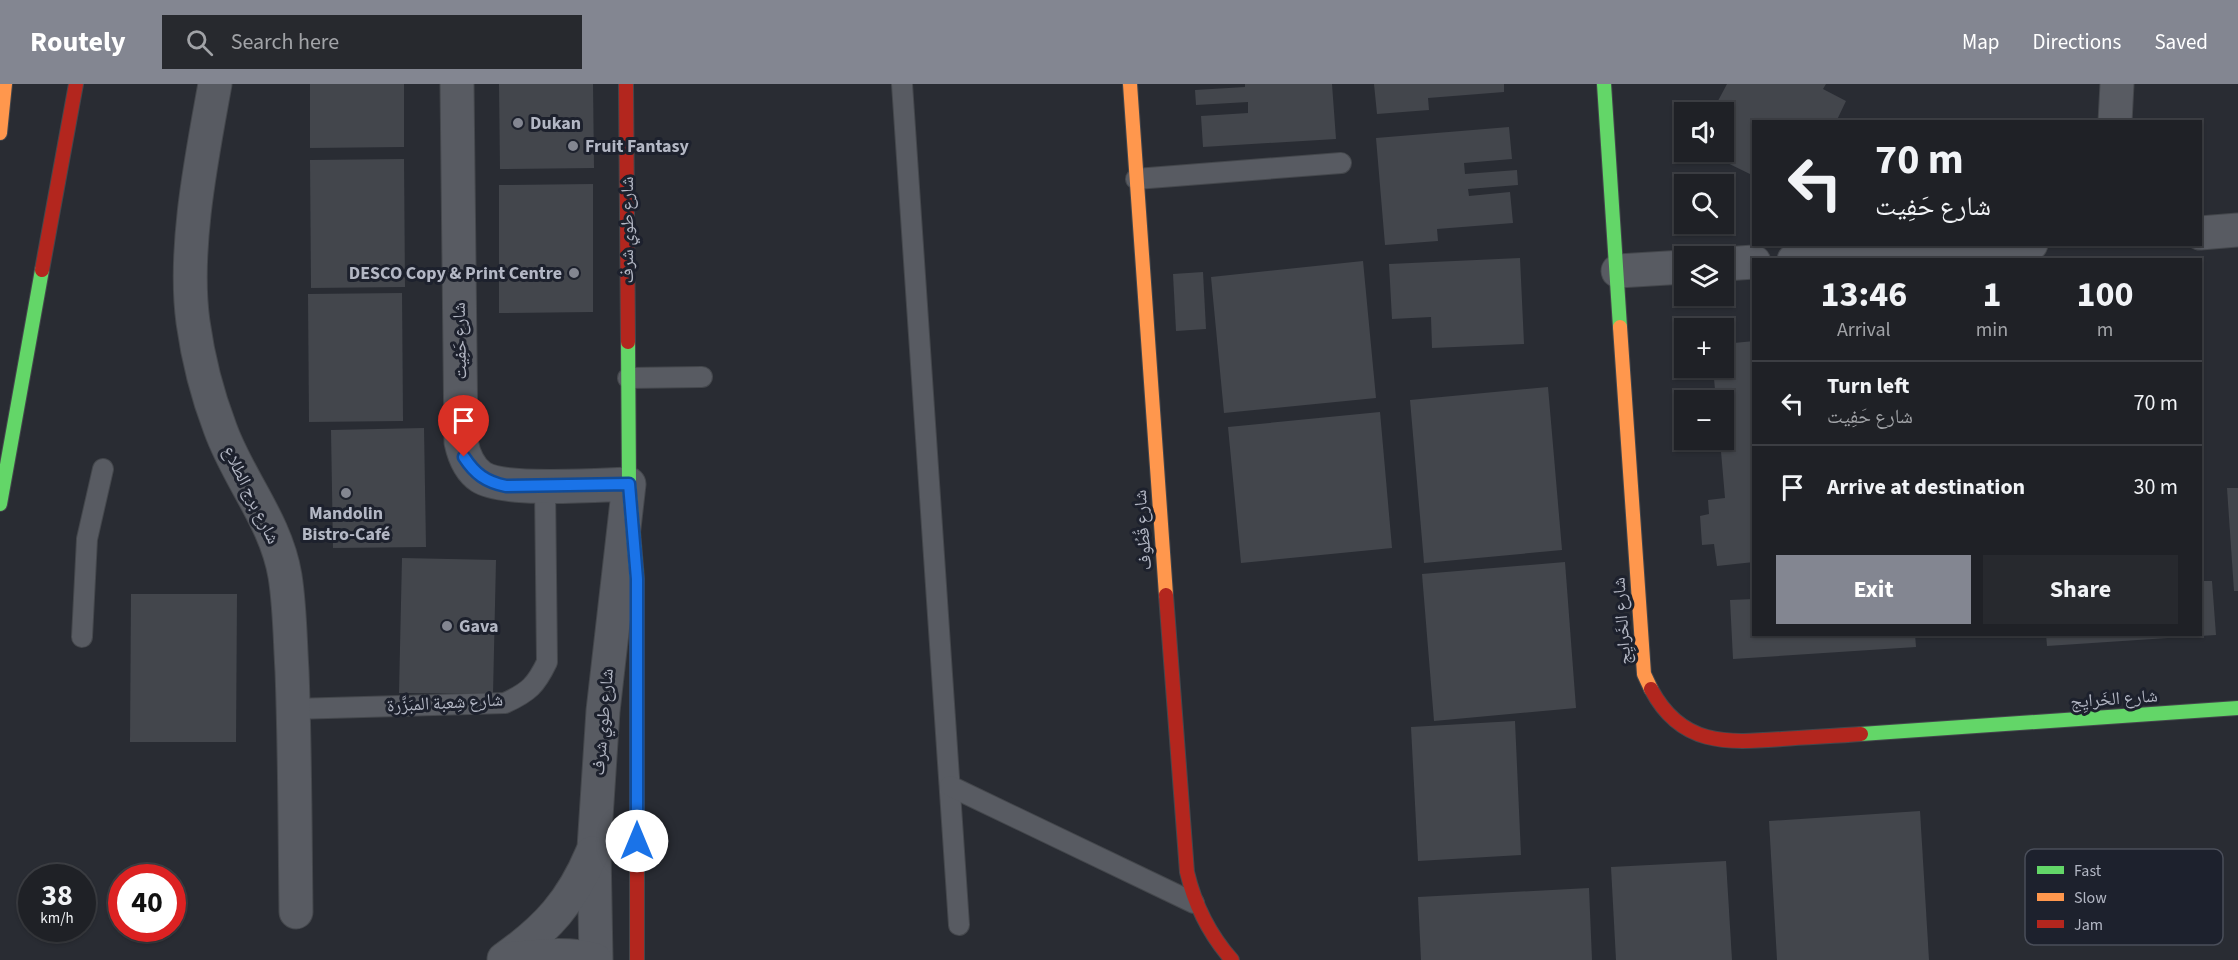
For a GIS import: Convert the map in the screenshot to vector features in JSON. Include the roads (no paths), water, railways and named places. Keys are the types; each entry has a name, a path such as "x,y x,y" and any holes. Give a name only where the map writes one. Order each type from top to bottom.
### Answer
{"street":[{"path":"0,133 5,84"},
{"path":"0,504 76,84"},
{"name":"شارع برج الطلاع","path":"215,84 202,153 196,209 191,265 193,321 203,376 220,430 274,535 285,576 293,709 296,912"},
{"name":"شارع حَفِيت","path":"457,84 461,442 464,457 482,478 506,486 629,484"},
{"name":"شارع طوي شرف","path":"626,84 629,484 637,579 637,960"},
{"name":"شارع قُطُوف","path":"1130,84 1184,857 1187,881 1194,903 1207,929 1232,960"},
{"name":"شارع الخَرايِج","path":"1604,84 1644,674 1653,698 1670,718 1692,733 1716,741 1742,742 2238,708"},
{"path":"2115,120 2117,84"},
{"path":"2202,233 2238,230"},
{"path":"1826,258 2002,246"},
{"path":"1734,263 1752,262"},
{"path":"1618,271 1674,268"},
{"name":"شارع طوي شرف","path":"596,960 594,848 603,711 629,484"},
{"path":"502,960 529,942 562,907 583,875 594,848"},
{"path":"502,960 553,955 596,960"}],"lane":[{"path":"902,84 959,925"},
{"path":"1136,179 1341,163"},
{"path":"628,378 702,377"},
{"path":"82,637 87,539 103,470"},
{"name":"شارع شِعبة المبَزَّرة","path":"293,709 505,703 523,695 538,680 547,662 545,486"},
{"path":"950,786 1194,903"}],"place":[{"name":"Dukan","path":"518,123"},
{"name":"Fruit Fantasy","path":"573,146"},
{"name":"DESCO Copy & Print Centre","path":"574,273"},
{"name":"Mandolin Bistro-Café","path":"346,493"},
{"name":"Gava","path":"447,626"}]}
